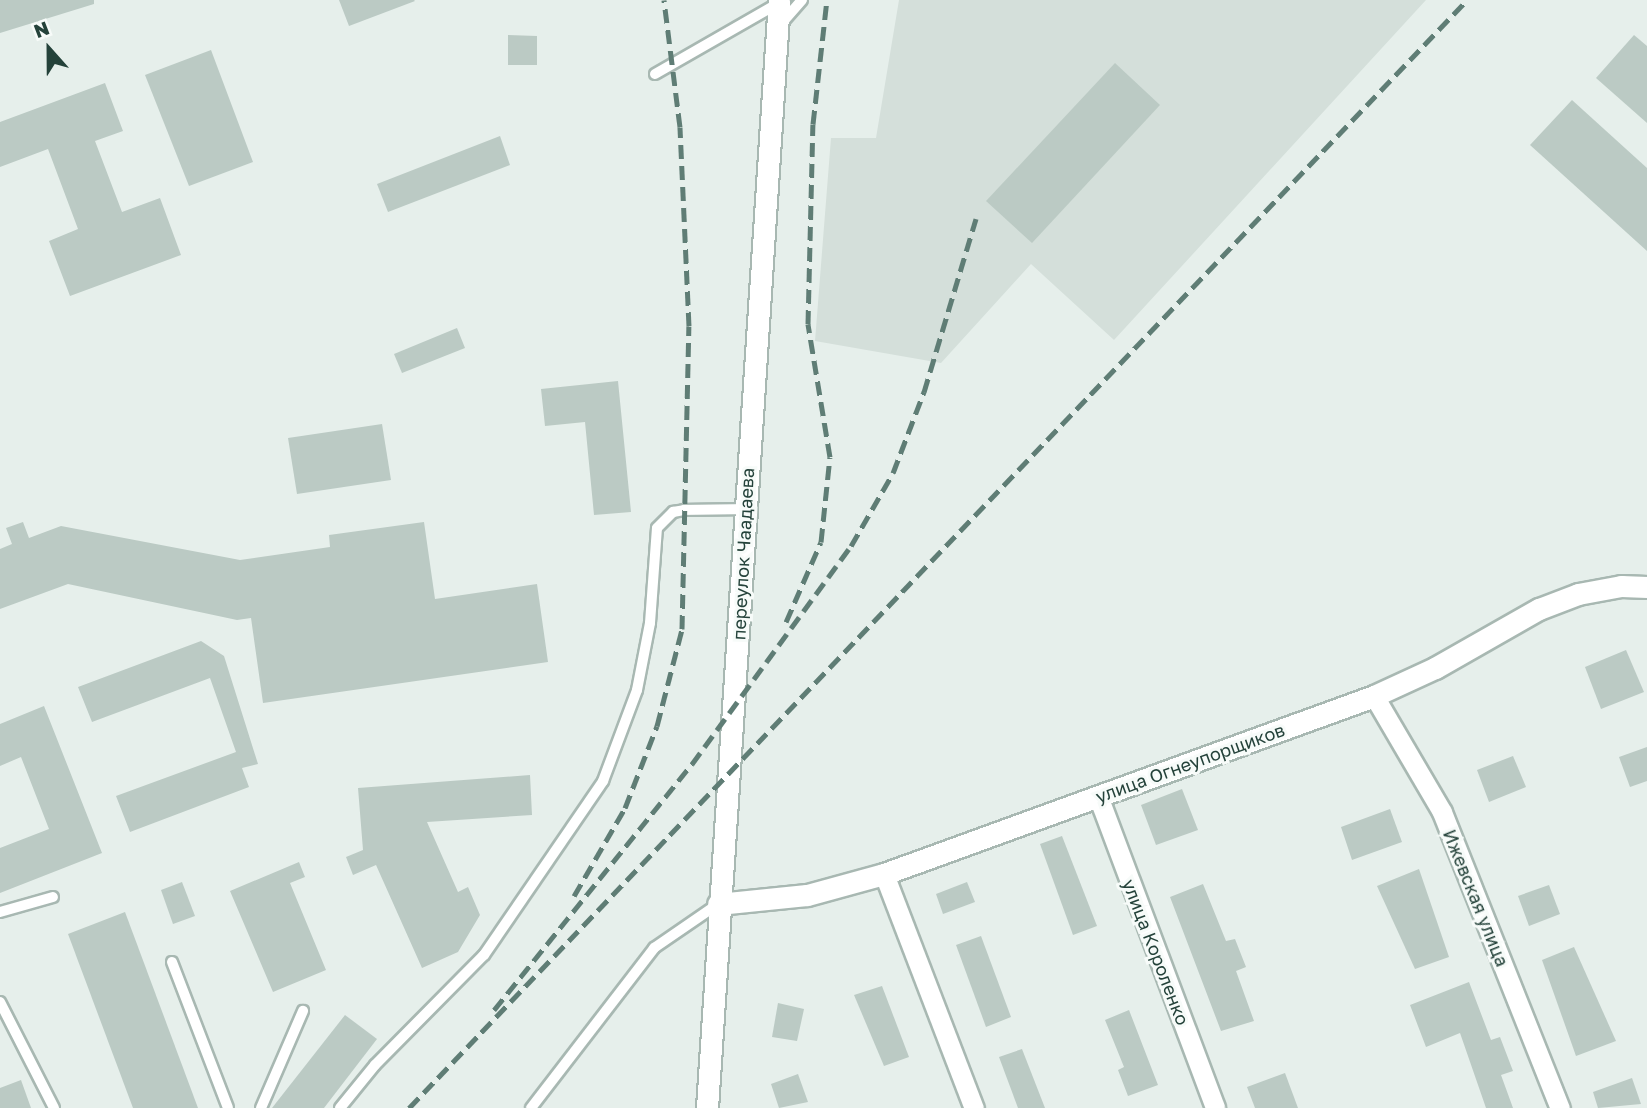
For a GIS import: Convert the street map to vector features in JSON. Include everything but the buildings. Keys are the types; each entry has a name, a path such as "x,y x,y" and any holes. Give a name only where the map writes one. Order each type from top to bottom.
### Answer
{"street":[{"name":"переулок Чаадаева","path":"707,1108 718,904 731,768 779,1"},
{"name":"улица Огнеупорщиков","path":"718,904 807,895 884,874 1374,696 1436,668 1539,609 1578,594 1621,586 1647,587"},
{"name":"Ижевская улица","path":"1374,696 1442,812 1560,1108"},
{"name":"улица Короленко","path":"1098,796 1215,1108"},
{"path":"884,874 974,1108"}],"lane":[{"path":"779,27 803,0"},
{"path":"655,74 779,1"},
{"path":"340,1108 374,1065 484,955 603,781 637,690 650,623 657,528 673,512 746,509"},
{"path":"0,912 53,897"},
{"path":"531,1108 654,948 718,904"},
{"path":"172,962 228,1108"},
{"path":"0,1002 54,1108"},
{"path":"261,1108 303,1011"}],"shaded area":[{"path":"899,0 1426,0 1114,340 1031,264 941,363 815,341 831,138 876,138"}],"railway":[{"path":"574,896 625,808 657,726 682,629 689,326 680,127 664,0"},
{"path":"786,622 821,542 830,457 808,324 813,124 827,0"},
{"path":"409,1108 1467,0"},
{"path":"494,1010 692,764 851,546 893,473 924,392 976,219"}]}
